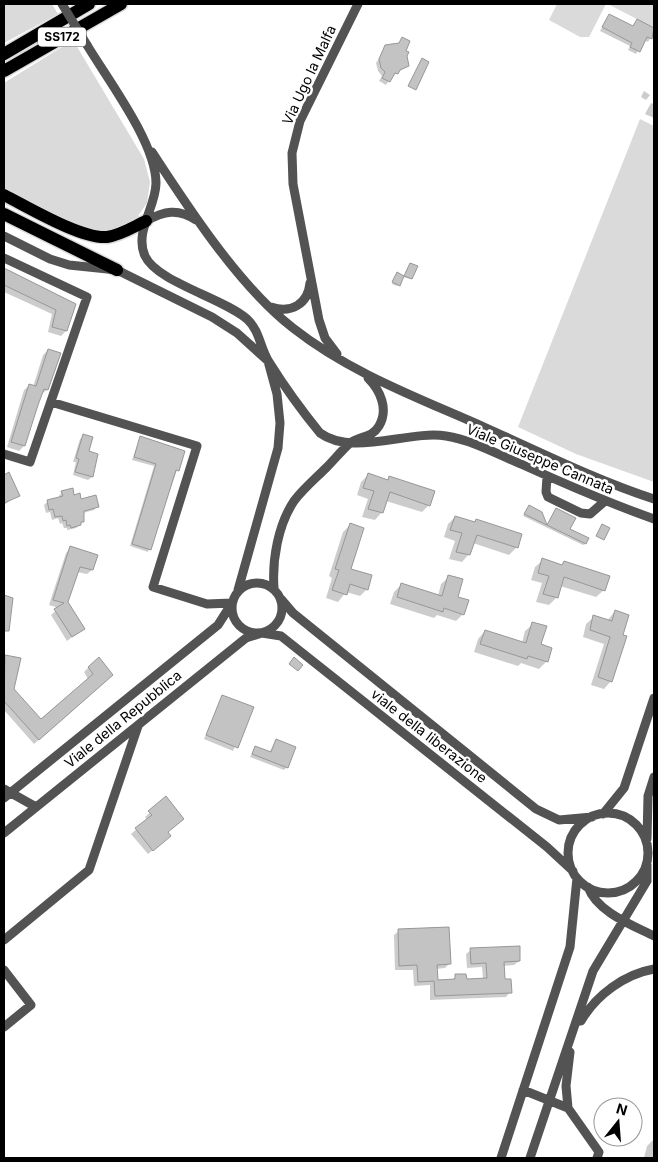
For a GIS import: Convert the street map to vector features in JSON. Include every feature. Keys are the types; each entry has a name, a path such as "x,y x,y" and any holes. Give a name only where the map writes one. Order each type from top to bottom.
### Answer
{"highway":[{"name":"SS172","path":"4,53 89,4"},
{"name":"SS172","path":"4,71 121,4"},
{"path":"4,195 81,232 96,237 120,234 146,220"},
{"path":"4,214 117,270"}],"street":[{"path":"62,4 144,139"},
{"name":"Via Ugo la Malfa","path":"342,360 321,330 293,184 292,153 294,137 300,121 358,4"},
{"name":"Viale Giuseppe Cannata","path":"144,139 154,168 156,183 152,206 146,220 142,247 145,257 160,272 231,308 247,319 256,330 268,361 320,433 332,440 351,443 444,436 469,442 605,501 654,519"},
{"name":"Viale Giuseppe Cannata","path":"144,139 206,230 270,306 293,328 364,373 560,462 618,487 654,499"},
{"path":"146,220 166,212 181,212 197,220 206,230"},
{"path":"4,236 50,259 69,265 117,270 212,317 237,333 268,361 277,394 280,423 278,448 231,611 239,626 246,631 262,633 277,624 282,607 281,599 274,588 267,584 252,583 238,590"},
{"path":"4,258 87,297 30,462 4,454"},
{"name":"Via Ugo la Malfa","path":"270,306 283,310 299,305 309,292 310,278"},
{"path":"274,588 273,564 285,518 290,508 296,499 351,443 375,432 382,417 382,400 379,391 364,373"},
{"path":"51,402 197,446 153,587 207,604 232,603"},
{"path":"560,462 550,477 546,492 548,497 580,513 590,514 605,501"},
{"name":"viale della liberazione","path":"281,599 293,613 536,809 559,820 592,817"},
{"name":"Viale della Repubblica","path":"6,793 218,625 232,603"},
{"name":"Viale della Repubblica","path":"4,833 246,638 262,633"},
{"name":"viale della liberazione","path":"262,633 281,636 547,847 575,875"},
{"path":"603,814 624,788 652,715 654,698"},
{"path":"4,940 89,870 139,724"},
{"path":"646,842 648,796 654,777"},
{"path":"6,793 36,807"},
{"path":"501,1158 570,947 575,875 569,859 571,840 581,824 592,817 603,814 617,814 630,820 640,830 646,842 650,860 648,881 593,971 530,1158"},
{"path":"575,875 588,887 599,892 611,893 623,890 634,884 642,875 650,860"},
{"path":"588,887 592,897 625,921 654,936"},
{"path":"568,1108 566,1086 572,1035 587,1010 607,991 641,971 654,969"},
{"path":"4,970 31,1005 4,1027"},
{"path":"523,1090 568,1108 599,1152 597,1158"}],"shaded area":[{"path":"4,4 52,4 58,14 4,43"},
{"path":"557,4 606,4 589,37 580,37 549,20"},
{"path":"608,4 654,4 654,28"},
{"path":"73,40 144,159 150,182 147,203 134,222 113,232 99,232 65,220 4,190 4,83"},
{"path":"640,119 654,126 654,482 576,454 518,427"}],"building":[{"path":"609,14 633,26 637,19 654,28 652,39 647,37 640,52 630,47 632,43 602,27"},
{"path":"402,37 410,41 406,51 409,52 407,56 409,66 400,70 398,74 395,73 390,82 382,78 385,72 381,68 379,59 385,45 399,43"},
{"path":"422,58 429,62 416,90 408,86"},
{"path":"410,263 418,266 412,279 404,276"},
{"path":"4,268 76,304 67,331 52,327 56,310 4,285"},
{"path":"397,272 404,276 400,286 392,282"},
{"path":"48,349 61,353 48,390 44,389 25,446 11,442 29,384 36,386"},
{"path":"83,434 93,437 89,451 98,454 93,477 75,472 79,459 76,458"},
{"path":"140,436 185,451 179,471 176,470 151,550 132,544 156,464 134,457"},
{"path":"9,472 20,496 4,503 4,475"},
{"path":"368,473 388,480 389,476 435,491 430,506 390,492 383,513 368,509 374,491 363,488"},
{"path":"73,488 74,495 80,493 81,499 96,495 99,507 84,511 84,522 71,528 70,525 67,526 66,520 63,521 62,516 55,517 53,509 49,510 47,500 63,496 61,491"},
{"path":"529,505 542,512 547,525 556,508 576,518 570,529 589,538 586,544 524,514"},
{"path":"455,516 475,522 476,519 522,534 518,548 477,535 470,555 456,552 462,533 450,530"},
{"path":"350,523 364,528 351,569 372,575 368,590 350,584 347,595 332,590 339,570 335,569"},
{"path":"602,524 610,528 604,540 596,536"},
{"path":"70,546 98,555 93,570 80,567 68,602 85,629 72,637 54,609 64,603 53,600"},
{"path":"542,558 562,565 564,561 610,576 605,591 564,577 558,598 543,594 549,576 538,573"},
{"path":"448,575 463,579 458,597 469,600 464,615 444,608 443,612 397,597 401,583 442,596"},
{"path":"4,595 13,598 9,631 4,631"},
{"path":"615,610 629,615 623,635 627,636 612,682 598,677 610,637 590,630 593,615 612,621"},
{"path":"532,622 547,626 541,644 552,648 548,662 528,656 527,659 480,644 485,630 526,643"},
{"path":"5,655 21,658 14,689 41,719 93,674 88,667 99,657 113,675 39,740 4,701"},
{"path":"294,657 303,665 298,671 289,664"},
{"path":"222,695 254,707 238,748 206,735"},
{"path":"276,739 296,747 288,768 252,754 255,746 271,752"},
{"path":"166,796 184,819 168,832 171,836 153,851 135,828 152,815 148,811"},
{"path":"449,927 451,964 437,965 438,980 455,979 455,974 466,974 467,979 487,978 486,963 471,964 470,948 520,946 520,961 504,962 505,979 511,979 512,993 435,996 434,981 418,982 417,965 399,966 398,929"}]}
